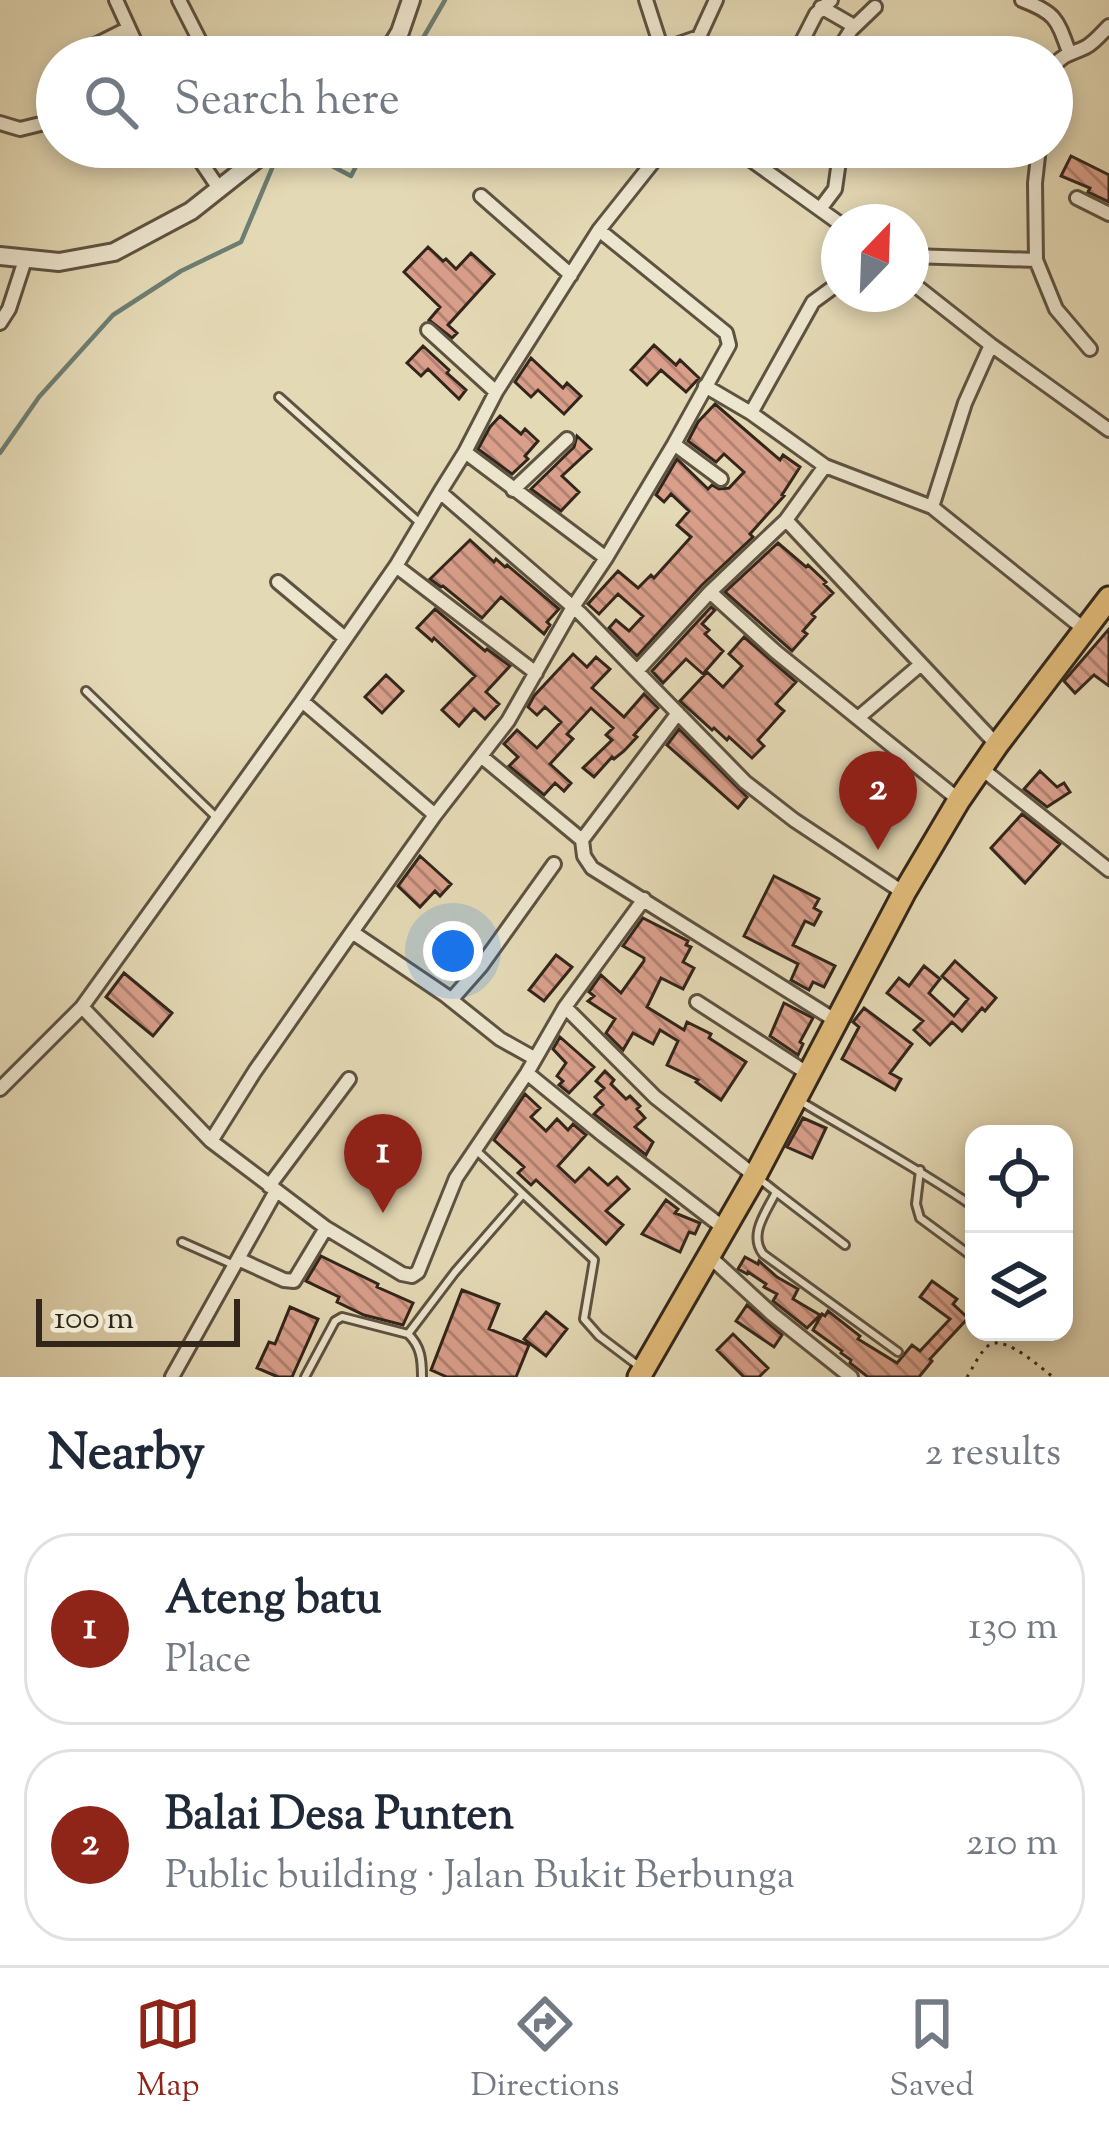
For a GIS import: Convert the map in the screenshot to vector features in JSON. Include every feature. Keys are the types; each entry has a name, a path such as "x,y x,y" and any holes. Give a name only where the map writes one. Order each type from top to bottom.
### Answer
{"main road":[{"path":"641,1373 755,1176 904,893 959,800 1109,599"}],"street":[{"path":"116,0 132,36"},
{"path":"179,0 197,36"},
{"path":"398,36 411,0"},
{"path":"646,0 657,36"},
{"path":"699,36 716,0"},
{"path":"1022,0 1058,20 1064,36"},
{"path":"806,36 826,3 854,26"},
{"path":"848,36 875,7"},
{"path":"1073,51 1091,44 1109,26"},
{"path":"112,36 128,28"},
{"path":"0,124 20,129 36,125"},
{"path":"205,168 220,190"},
{"path":"0,256 73,261 114,252 191,211 244,168"},
{"path":"0,1089 82,1007 302,701 396,566 496,392 599,230 648,168"},
{"path":"769,168 821,210"},
{"path":"825,204 835,189 838,168"},
{"path":"1037,168 1036,260 1056,309 1090,349"},
{"path":"481,196 571,275"},
{"path":"1077,198 1109,214"},
{"path":"211,1141 352,932 508,721 728,345 727,335 599,230"},
{"path":"929,257 1036,260"},
{"path":"0,323 26,260"},
{"path":"751,413 813,302 821,296"},
{"path":"929,296 1109,430"},
{"path":"428,330 496,392"},
{"path":"932,507 965,403 992,345"},
{"path":"705,386 825,466 932,507 1084,628"},
{"path":"513,490 568,440"},
{"path":"674,444 721,479"},
{"path":"465,452 606,558"},
{"path":"638,670 786,520 825,466"},
{"path":"440,491 573,607 745,782 904,893"},
{"path":"786,520 997,745"},
{"path":"396,566 536,673"},
{"path":"278,582 345,638"},
{"path":"710,592 776,652 959,800"},
{"path":"859,717 920,664"},
{"path":"302,701 435,815"},
{"path":"582,840 678,713"},
{"path":"481,756 582,840 592,868 838,1022"},
{"path":"982,769 1109,870"},
{"path":"452,1000 554,864"},
{"path":"82,1007 211,1141 326,1228 406,1276 415,1275 449,1192 566,1006 644,899"},
{"path":"352,932 500,1039 535,1058"},
{"path":"697,1002 810,1075"},
{"path":"566,1006 655,1096 755,1176"},
{"path":"527,1073 725,1229"},
{"path":"172,1377 237,1263 272,1188 349,1079"},
{"path":"237,1263 294,1281 326,1228"},
{"path":"710,1257 851,1377"}],"lane":[{"path":"279,397 421,524"},
{"path":"86,692 218,818"},
{"path":"797,1099 965,1202"},
{"path":"476,1149 594,1260 583,1314 587,1326 641,1373"},
{"path":"920,1170 916,1204 920,1218 965,1251"},
{"path":"755,1176 845,1245"},
{"path":"776,1192 756,1233 756,1245 898,1352"},
{"path":"408,1334 523,1194"},
{"path":"182,1242 237,1263"},
{"path":"305,1377 335,1321 342,1317 408,1334 421,1356 422,1377"}],"path":[{"path":"967,1377 987,1347 999,1342 1053,1377"}],"building":[{"path":"1073,157 1109,175 1109,202 1088,192 1090,188 1061,176 1065,168 1073,168"},
{"path":"428,247 456,269 471,253 494,274 448,325 457,333 452,338 429,320 440,307 404,272"},
{"path":"654,345 699,378 686,392 661,370 647,385 631,370"},
{"path":"423,346 466,390 459,399 428,369 421,376 407,363"},
{"path":"531,358 563,388 567,383 581,396 564,414 538,390 531,397 515,382"},
{"path":"715,404 780,460 783,455 800,467 784,496 750,534 753,537 637,656 609,628 616,620 629,631 643,616 618,594 599,614 588,604 618,571 638,588 651,575 654,578 691,537 677,525 689,511 671,494 664,502 656,495 677,459 708,489 712,485 729,488 744,472 724,454 716,462 688,441"},
{"path":"500,416 538,441 512,474 478,449"},
{"path":"577,436 591,449 562,476 579,492 561,511 531,489 574,447"},
{"path":"470,540 559,609 547,622 550,625 544,634 501,597 482,618 430,579"},
{"path":"778,543 808,565 833,593 812,614 815,617 803,631 807,634 792,651 725,592"},
{"path":"711,607 715,610 702,624 709,630 705,634 723,651 703,674 686,659 663,683 652,671"},
{"path":"435,609 510,666 486,692 499,704 485,719 474,709 459,726 442,710 475,676 417,628"},
{"path":"1109,629 1109,686 1094,675 1075,693 1064,681"},
{"path":"744,637 796,682 776,704 784,711 758,740 764,746 752,758 680,701 707,672 723,687 742,666 729,654"},
{"path":"573,654 587,667 596,657 610,669 592,688 624,717 644,694 658,708 634,735 637,737 594,777 583,768 612,740 606,735 613,728 591,708 567,734 573,739 550,764 571,783 564,791 555,783 544,795 509,766 518,757 504,744 517,730 537,748 561,722 545,707 537,715 528,707"},
{"path":"386,675 403,691 382,713 365,697"},
{"path":"679,729 747,797 738,808 667,745"},
{"path":"1040,771 1057,787 1064,783 1070,792 1047,807 1024,789"},
{"path":"1022,814 1060,844 1025,883 991,848"},
{"path":"420,856 451,884 440,896 435,891 420,907 398,886"},
{"path":"774,876 819,899 814,908 821,912 814,925 805,921 793,945 835,966 824,987 813,982 809,990 791,980 798,964 744,936"},
{"path":"643,918 688,941 691,947 683,962 694,968 683,989 661,978 647,1007 684,1030 687,1022 711,1034 709,1038 746,1062 721,1100 698,1080 667,1065 678,1041 660,1030 653,1044 633,1033 623,1050 606,1033 615,1019 588,1001 601,975 621,993 644,961 623,946"},
{"path":"556,955 572,967 544,1001 529,990"},
{"path":"955,961 996,998 962,1031 952,1022 930,1045 914,1030 923,1021 887,993 899,978 909,986 924,966 940,979 929,993 954,1016 968,999 942,976"},
{"path":"124,973 172,1013 153,1036 106,997"},
{"path":"784,1003 813,1018 798,1055 770,1036"},
{"path":"864,1008 912,1044 890,1073 901,1079 895,1090 842,1059 859,1027 853,1022"},
{"path":"560,1037 594,1067 569,1093 557,1076 566,1063 553,1049"},
{"path":"605,1071 626,1099 630,1096 640,1106 637,1109 645,1118 635,1127 653,1142 646,1155 594,1114 603,1105 595,1097 604,1088 596,1081"},
{"path":"525,1094 540,1108 531,1117 546,1131 557,1119 568,1130 573,1124 586,1135 558,1166 575,1182 589,1168 608,1185 617,1177 629,1189 606,1211 623,1225 606,1244 536,1180 531,1185 518,1173 524,1167 494,1140"},
{"path":"803,1118 826,1128 812,1158 787,1147"},
{"path":"666,1200 678,1209 675,1213 700,1223 695,1234 689,1232 680,1252 642,1234"},
{"path":"321,1256 413,1303 403,1325 364,1315 306,1281"},
{"path":"745,1257 759,1261 798,1289 793,1299 820,1315 807,1328 773,1301 777,1294 766,1284 738,1269"},
{"path":"932,1281 957,1299 953,1304 965,1321 919,1377 868,1377 813,1330 828,1311 858,1339 897,1363 912,1345 920,1351 950,1319 920,1297"},
{"path":"462,1290 499,1304 489,1329 529,1345 516,1377 447,1377 431,1370"},
{"path":"747,1305 782,1335 774,1347 736,1321"},
{"path":"290,1307 318,1319 292,1377 278,1377 257,1368 269,1342 275,1344"},
{"path":"546,1312 567,1329 546,1356 524,1339"},
{"path":"733,1334 768,1368 759,1377 744,1377 717,1350"}],"waterway":[{"path":"424,36 445,0"},
{"path":"0,453 39,397 113,315 181,271 241,242 272,168"},
{"path":"336,168 351,176 355,168"}],"place":[{"name":"Balai Desa Punten","path":"878,850"},
{"name":"Ateng batu","path":"383,1213"}]}
